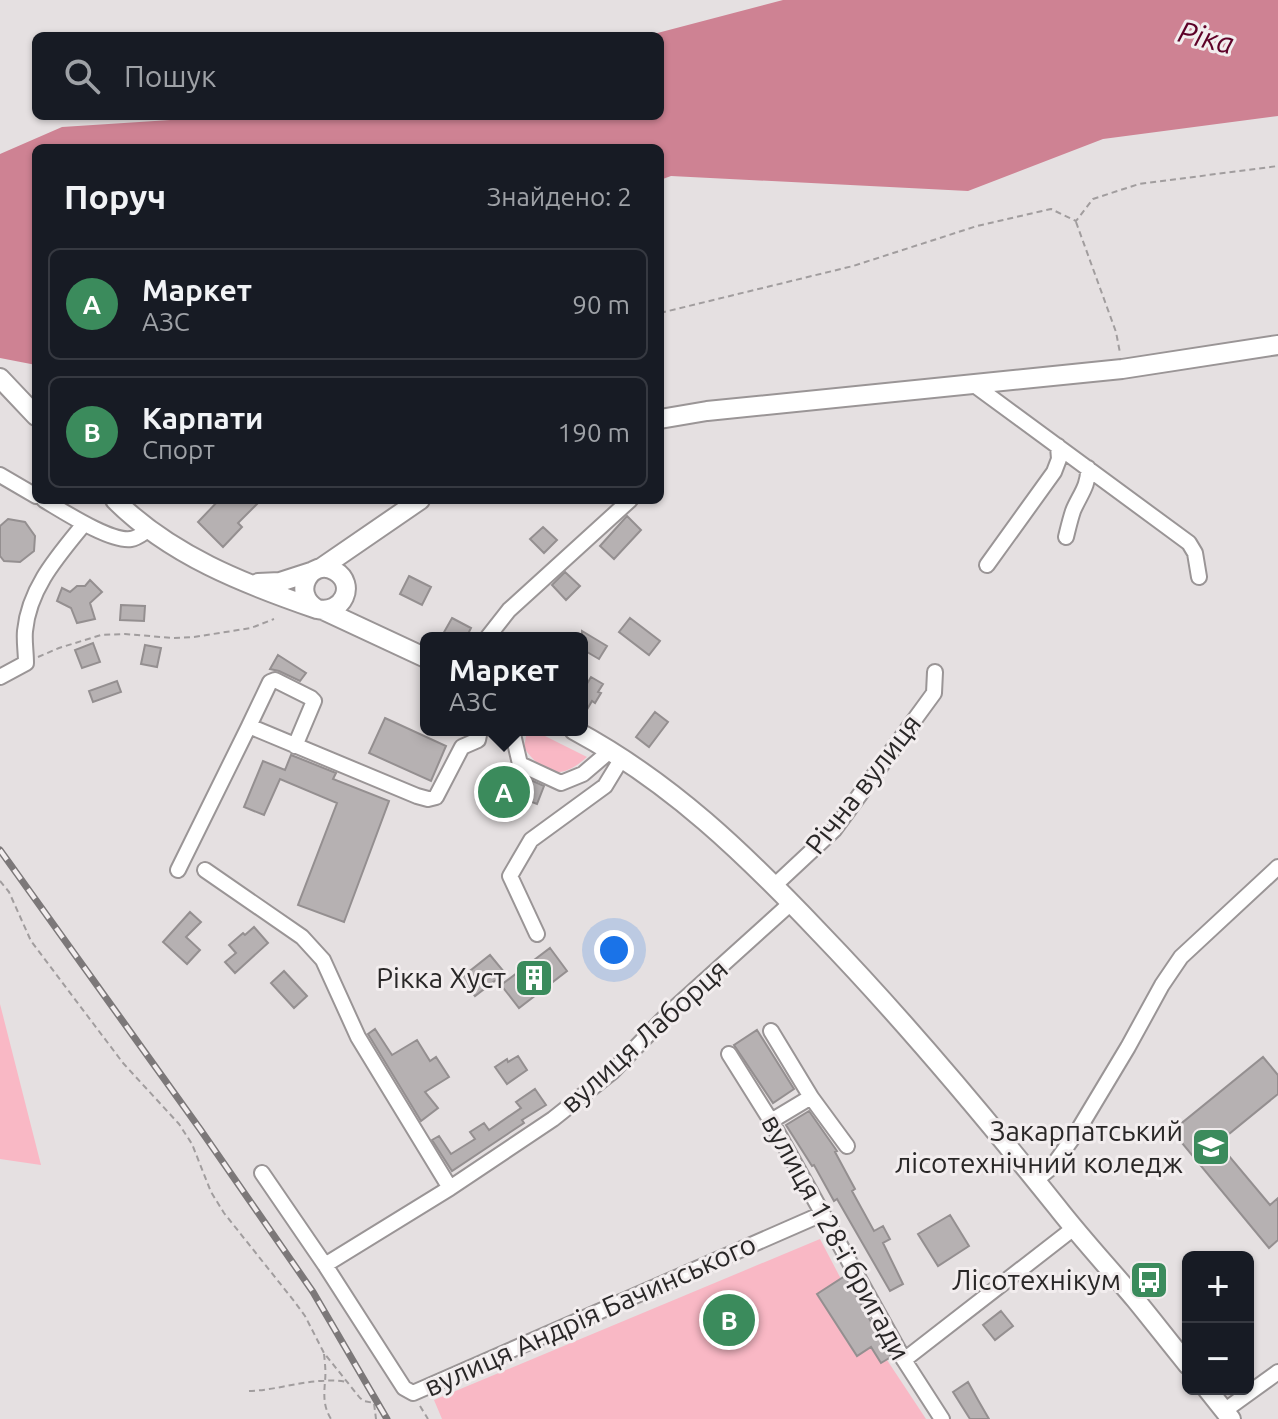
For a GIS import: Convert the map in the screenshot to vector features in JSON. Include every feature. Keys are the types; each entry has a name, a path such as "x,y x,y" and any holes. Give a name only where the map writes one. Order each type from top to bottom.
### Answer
{"main road":[{"path":"664,418 707,411 1122,369 1278,345"},
{"path":"0,378 32,412"},
{"path":"119,504 148,530 181,552 420,655"},
{"path":"369,535 351,563 345,594 336,607 320,610 307,600 305,581 408,504"},
{"path":"251,583 280,582 318,570 336,571 342,577 353,625"},
{"path":"585,736 617,754 698,814 857,971 976,1106 1182,1358"},
{"path":"1212,1395 1228,1415"}],"street":[{"path":"973,384 1189,543 1195,553 1199,577"},
{"path":"987,565 1054,472 1059,459 1058,446"},
{"path":"1066,537 1073,510 1085,489 1088,468"},
{"path":"0,475 32,494"},
{"path":"51,504 84,524 129,540 148,530"},
{"path":"492,632 509,610 626,504"},
{"path":"0,677 26,663 24,634 33,598 49,567 84,524"},
{"name":"Річна вулиця","path":"774,886 834,830 934,693 935,672"},
{"path":"178,870 270,682 275,680 314,701 295,746"},
{"path":"249,726 428,799 436,797 462,747 478,740 479,736"},
{"path":"513,736 520,764 561,783 617,754"},
{"path":"537,934 510,876 531,840 605,786 617,754"},
{"path":"1036,1180 1052,1167 1084,1121 1170,971 1181,957 1278,867"},
{"path":"205,870 302,937 323,960 358,1037 450,1188"},
{"name":"вулиця Лаборця","path":"325,1265 450,1188 553,1119 612,1072 668,1014 791,903"},
{"path":"771,1031 811,1097 847,1146"},
{"name":"вулиця 128-ї бригади","path":"729,1054 771,1121 904,1360 942,1419"},
{"path":"771,1121 811,1097"},
{"path":"262,1173 325,1265"},
{"name":"вулиця Андрія Бачинського","path":"325,1265 404,1388 413,1393 822,1214"},
{"path":"904,1360 1074,1228"},
{"path":"1228,1415 1278,1372"}],"path":[{"path":"1076,221 1093,199 1139,184 1278,166"},
{"path":"664,312 853,266 977,226 1051,209 1076,221 1116,332 1122,369"},
{"path":"26,663 59,648 101,635 194,637 251,628 274,619"},
{"path":"0,881 9,892 31,941 123,1063 179,1124 192,1144 211,1192 224,1213 305,1316 324,1353 364,1401 374,1403 376,1419"},
{"path":"324,1353 323,1395 331,1419"},
{"path":"249,1391 325,1380 348,1382"}],"shaded area":[{"path":"526,736 545,736 587,757 569,770 553,772 538,764 524,748"},
{"path":"0,1004 41,1165 0,1159"},
{"path":"820,1239 841,1279 817,1294 856,1356 871,1347 881,1363 887,1360 926,1419 442,1419 434,1400"}],"water":[{"name":"Ріка","path":"783,0 1278,0 1278,116 1103,139 968,191 671,176 664,179 664,144 32,144 32,364 0,358 0,154 62,127 170,120 664,120 664,32 661,32"}],"building":[{"path":"215,504 257,504 238,523 242,527 223,547 198,522"},
{"path":"627,516 641,530 614,559 600,546"},
{"path":"8,519 25,522 35,536 34,551 20,562 4,561 0,556 0,526"},
{"path":"543,527 557,540 544,553 530,539"},
{"path":"565,572 580,586 566,600 552,585"},
{"path":"409,576 431,587 422,605 400,594"},
{"path":"90,580 102,592 90,603 95,619 77,623 71,608 57,601 62,588 70,592 77,586 85,586"},
{"path":"121,605 145,606 144,621 120,620"},
{"path":"452,618 471,628 469,632 444,632"},
{"path":"630,618 660,641 649,655 619,632"},
{"path":"588,635 607,646 599,659 588,653"},
{"path":"93,643 100,662 82,668 75,650"},
{"path":"145,645 161,648 157,667 141,664"},
{"path":"278,655 306,673 300,681 270,669"},
{"path":"591,677 603,684 595,703 592,701 588,708 588,682"},
{"path":"117,681 121,692 93,702 89,691"},
{"path":"655,712 668,722 649,747 636,737"},
{"path":"385,718 446,746 431,781 369,753"},
{"path":"291,755 336,773 333,779 389,801 344,922 298,905 337,803 280,779 264,815 244,807 263,761 285,770"},
{"path":"522,776 544,786 537,804 514,795 510,805 491,797 498,781 516,789"},
{"path":"190,912 201,922 186,937 200,950 187,964 163,942"},
{"path":"254,927 268,943 235,973 225,962 236,953 229,945"},
{"name":"Рікка Хуст","path":"550,948 567,971 519,1008 501,985"},
{"path":"490,955 505,973 475,996 461,978"},
{"path":"284,971 307,996 294,1008 271,983"},
{"path":"375,1029 392,1055 417,1040 430,1061 436,1057 449,1077 425,1092 438,1108 421,1121 368,1034"},
{"path":"757,1030 794,1089 773,1103 734,1045"},
{"path":"518,1056 527,1070 507,1084 495,1067"},
{"path":"1263,1057 1278,1075 1278,1094 1218,1143 1270,1205 1278,1198 1278,1240 1269,1248 1172,1131"},
{"path":"535,1089 546,1105 452,1171 432,1140 439,1136 451,1154 475,1139 470,1132 484,1123 489,1130 521,1108 516,1102"},
{"path":"809,1111 837,1151 855,1189 852,1191 874,1231 883,1226 890,1239 883,1243 903,1284 890,1291 837,1199 834,1201 786,1125"},
{"path":"950,1215 969,1246 938,1266 918,1234"},
{"path":"845,1276 891,1357 881,1363 871,1347 857,1356 817,1294"},
{"path":"1001,1311 1013,1326 995,1340 983,1325"},
{"path":"968,1382 989,1419 970,1419 953,1392"}],"railway":[{"path":"0,850 313,1292 387,1419"}],"place":[{"name":"Маркет","path":"504,792"},
{"name":"Рікка Хуст","path":"534,978"},
{"name":"Закарпатський лісотехнічний коледж","path":"1211,1147"},
{"name":"Лісотехнікум","path":"1149,1280"},
{"name":"Карпати","path":"729,1320"}]}
